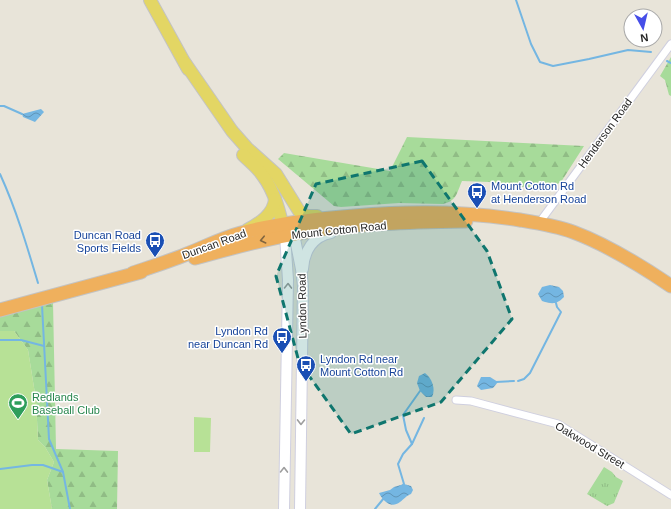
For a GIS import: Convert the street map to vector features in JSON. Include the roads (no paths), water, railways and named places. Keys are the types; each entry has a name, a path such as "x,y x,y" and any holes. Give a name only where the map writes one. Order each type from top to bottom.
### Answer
{"highway":[{"name":"Mount Cotton Road","path":"440,212 488,215 522,220 572,232 607,247 649,271 671,286"},
{"name":"Duncan Road","path":"133,273 188,254 224,238 241,233 288,229 360,215 440,212"},
{"name":"Mount Cotton Road","path":"288,229 338,228 410,223 522,220"},
{"name":"Duncan Road","path":"0,310 133,273 175,264 246,244 288,229"}],"main road":[{"name":"Mount Cotton Road","path":"150,0 186,63 232,131 279,179 297,210 302,215 310,217 423,209 440,212"},
{"name":"Mount Cotton Road","path":"186,63 199,93 222,130 233,144 264,176 288,229"},
{"name":"Lyndon Road","path":"201,86 214,110 230,134 274,181 281,193 288,229 301,269 303,286 300,509"},
{"path":"241,233 255,226 269,214 275,207 275,199"},
{"path":"303,286 305,257 313,241 320,236 410,223"},
{"name":"Lyndon Road","path":"284,509 288,229"},
{"path":"285,358 302,359"}],"street":[{"name":"Henderson Road","path":"539,223 671,44"},
{"name":"Oakwood Street","path":"456,400 471,401 558,424 671,495"}],"water":[{"path":"41,109 44,112 35,122 23,117 22,114"},
{"path":"550,285 559,287 563,291 564,297 556,303 542,301 538,294 542,287"},
{"path":"425,373 433,384 434,391 432,397 426,397 420,391 417,383 419,376"},
{"path":"481,377 490,377 498,382 493,388 481,390 477,386"},
{"path":"404,484 411,486 413,490 411,494 397,504 393,505 388,503 379,493 390,490"}],"waterway":[{"path":"516,0 531,44 540,62 553,66 628,50 651,52"},
{"path":"667,61 671,63"},
{"path":"0,106 4,106 22,114"},
{"path":"0,174 16,214 38,283"},
{"path":"518,381 524,379 530,373 561,312 556,303"},
{"path":"42,305 49,439 63,472 70,509"},
{"path":"0,340 21,340 44,346"},
{"path":"496,382 514,381"},
{"path":"412,444 406,430 403,415 420,391"},
{"path":"403,485 404,484 398,464 403,454 412,444 424,418"},
{"path":"0,469 43,465 63,472"},
{"path":"375,509 384,498"}],"place":[{"name":"Mount Cotton Rd at Henderson Road","path":"477,209"},
{"name":"Duncan Road Sports Fields","path":"155,258"},
{"name":"Lyndon Rd near Duncan Rd","path":"282,354"},
{"name":"Lyndon Rd near Mount Cotton Rd","path":"306,382"},
{"name":"Redlands Baseball Club","path":"18,420"}]}
